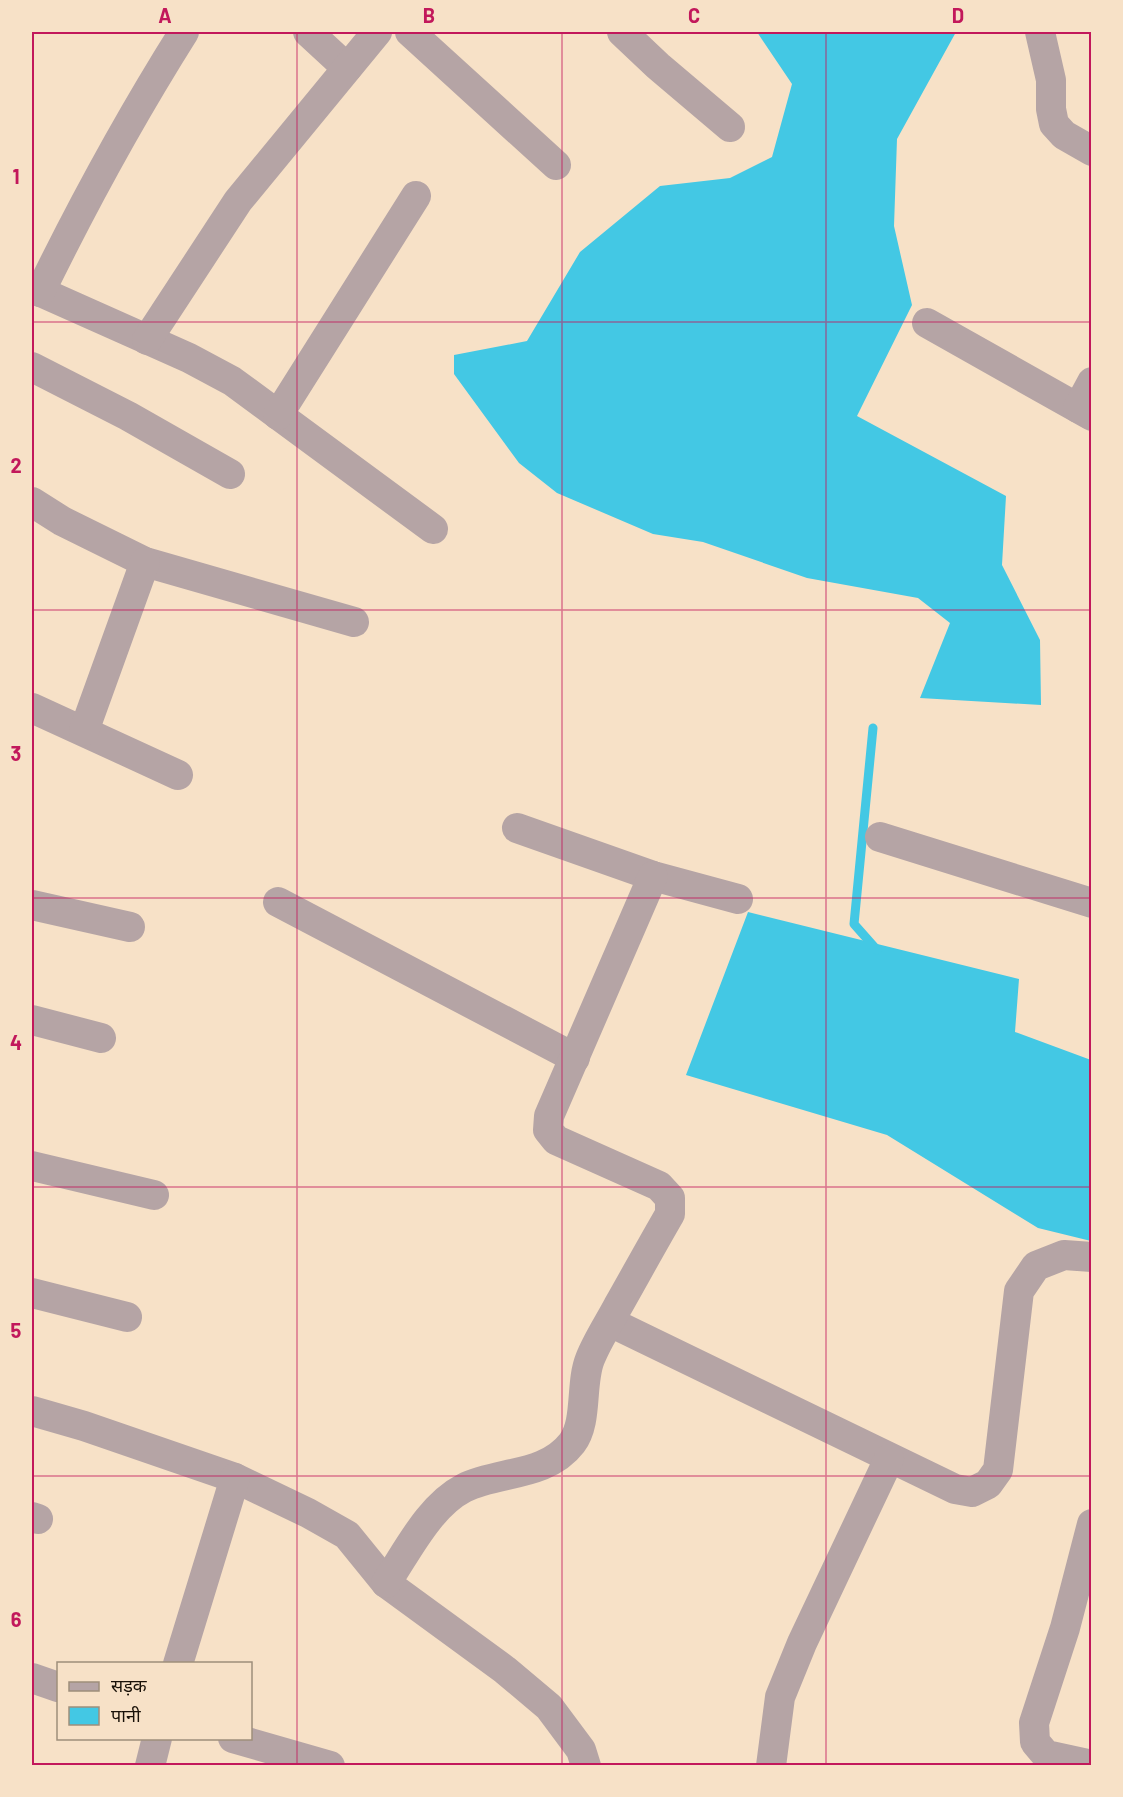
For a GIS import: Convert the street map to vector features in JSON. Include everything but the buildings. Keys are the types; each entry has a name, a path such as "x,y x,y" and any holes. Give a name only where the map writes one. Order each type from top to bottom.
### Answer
{"street":[{"path":"184,32 143,97 36,290 189,358 232,381 433,530"},
{"path":"308,32 347,68"},
{"path":"147,340 238,201 377,32"},
{"path":"410,32 556,165"},
{"path":"622,32 730,127"},
{"path":"1040,32 1051,80 1051,109 1054,124 1064,135 1092,151"},
{"path":"278,416 416,196"},
{"path":"927,323 1085,412 1092,382"},
{"path":"32,368 128,416 230,474"},
{"path":"32,502 62,521 145,562 354,622"},
{"path":"84,731 145,562"},
{"path":"32,708 178,775"},
{"path":"517,828 654,876 738,899"},
{"path":"880,837 1092,903"},
{"path":"386,1583 435,1511 462,1489 487,1480 516,1475 551,1460 572,1442 582,1416 582,1392 590,1359 670,1214 670,1198 659,1186 556,1140 548,1130 549,1116 654,876"},
{"path":"278,902 575,1058"},
{"path":"32,905 130,927"},
{"path":"32,1020 101,1038"},
{"path":"32,1166 154,1195"},
{"path":"609,1322 889,1459 955,1489 972,1492 988,1484 998,1470 1019,1291 1036,1266 1064,1255 1092,1257"},
{"path":"32,1293 127,1317"},
{"path":"32,1411 84,1426 235,1478 308,1513 347,1535 386,1583 505,1670 549,1707 580,1750 586,1766"},
{"path":"771,1766 780,1697 802,1643 889,1459"},
{"path":"179,1662 235,1478"},
{"path":"1092,1524 1065,1628 1035,1723 1035,1742 1046,1755 1092,1765"},
{"path":"32,1678 57,1687"},
{"path":"150,1766 156,1740"},
{"path":"240,1740 330,1766"}],"water":[{"path":"757,32 956,32 897,139 894,226 912,305 857,416 1006,496 1002,565 1040,640 1041,705 920,698 950,623 918,598 807,578 703,542 653,534 557,493 519,463 454,374 454,355 527,341 580,252 660,186 730,178 772,157 792,84"},
{"path":"748,912 1019,979 1015,1032 1091,1060 1091,1241 1038,1228 887,1135 686,1075"}],"waterway":[{"path":"873,728 854,924 877,950"}]}
